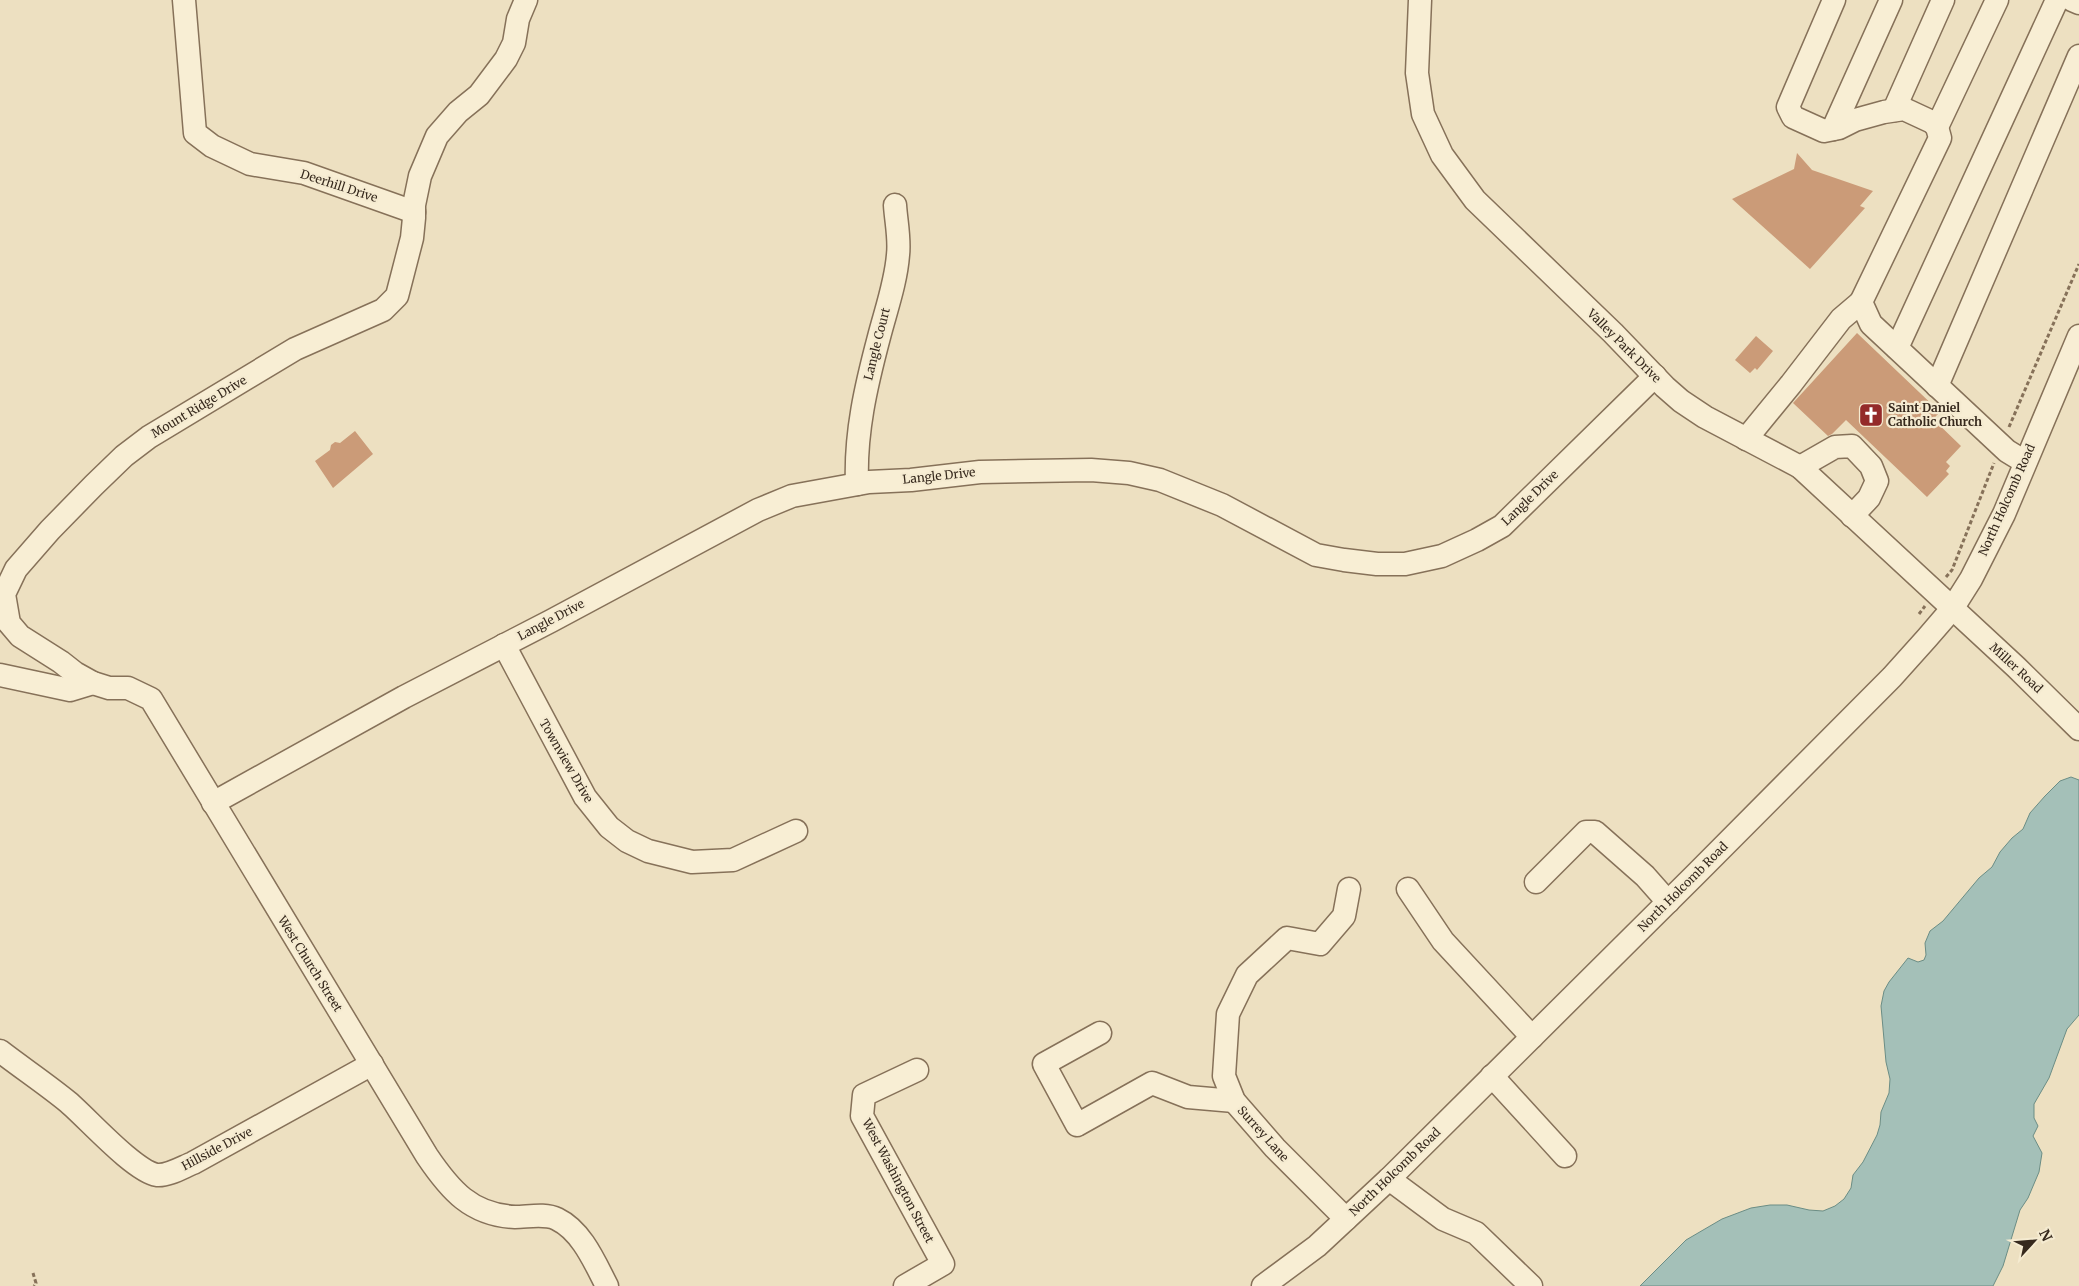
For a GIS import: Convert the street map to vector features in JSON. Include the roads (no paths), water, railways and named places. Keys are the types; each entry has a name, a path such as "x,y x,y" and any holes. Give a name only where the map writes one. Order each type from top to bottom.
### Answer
{"street":[{"name":"Deerhill Drive","path":"184,0 195,132 212,146 250,164 304,173 414,212"},
{"path":"414,212 420,176 436,136 450,120 479,95 506,59 514,43 518,19 526,0"},
{"name":"Valley Park Drive","path":"1420,0 1417,73 1423,114 1442,155 1475,200 1681,401 1706,417 1800,467 1952,609"},
{"path":"1746,439 1841,319 1861,302 1940,138 1937,127 1932,122 1904,109 1855,120 1824,131 1793,117 1788,107 1834,0"},
{"path":"1834,129 1891,0"},
{"path":"1894,110 1942,0"},
{"path":"1937,127 1997,0"},
{"path":"1897,348 2057,0"},
{"path":"2072,0 2079,3"},
{"path":"1937,386 2079,56"},
{"name":"Langle Court","path":"857,484 856,453 860,418 898,254 896,205"},
{"name":"Mount Ridge Drive","path":"16,631 9,623 4,594 16,569 50,530 124,456 149,437 295,349 364,320 383,310 398,296 412,238 414,212"},
{"path":"1861,302 1871,324 2001,446 2025,462"},
{"name":"North Holcomb Road","path":"1263,1286 1317,1246 1389,1179 1892,677 1952,609 1971,579 2004,514 2079,336"},
{"name":"Langle Drive","path":"213,803 404,697 758,510 792,496 857,484 980,472 1091,470 1129,473 1185,488 1222,505 1316,555 1377,564 1405,564 1442,556 1502,526 1654,376"},
{"path":"1800,467 1835,447 1852,446 1871,466 1877,481 1869,498 1852,516"},
{"name":"Miller Road","path":"1952,609 2016,667 2079,729"},
{"name":"West Church Street","path":"16,631 20,636 61,662 75,674 109,688 128,688 151,699 427,1156 446,1183 462,1198 483,1212 513,1216 556,1218 576,1233 591,1254 607,1286"},
{"name":"Townview Drive","path":"504,645 585,797 609,827 627,841 648,851 692,862 725,861 733,860 796,831"},
{"path":"0,675 70,690 93,683"},
{"path":"1536,882 1586,832 1595,832 1645,876 1668,902"},
{"name":"Surrey Lane","path":"1346,1220 1275,1148 1234,1101 1224,1076 1228,1014 1247,976 1287,938 1320,944 1344,916 1349,889"},
{"path":"1408,889 1443,941 1532,1037"},
{"path":"1100,1033 1044,1064 1077,1125 1152,1083 1188,1098 1234,1101"},
{"name":"Hillside Drive","path":"0,1050 69,1103 123,1154 148,1172 158,1175 193,1163 372,1064"},
{"name":"West Washington Street","path":"917,1070 864,1095 862,1116 943,1264 934,1280"},
{"path":"1492,1076 1565,1156"},
{"path":"1389,1179 1443,1219 1476,1233 1531,1286"},
{"path":"905,1286 934,1280"}],"water":[{"path":"2071,777 2079,780 2079,1015 2067,1029 2049,1078 2034,1104 2034,1118 2038,1126 2033,1136 2042,1153 2039,1172 2028,1198 2020,1210 2003,1266 1993,1286 1640,1286 1686,1240 1722,1219 1751,1208 1770,1205 1787,1205 1823,1211 1835,1206 1844,1199 1851,1188 1853,1175 1863,1162 1877,1135 1881,1112 1889,1093 1890,1079 1886,1062 1881,1006 1884,991 1908,958 1918,962 1924,960 1926,955 1925,943 1930,931 1943,921 1979,878 1992,867 2000,852 2023,829 2030,813 2045,796 2060,781"}],"place":[{"name":"Saint Daniel Catholic Church","path":"1871,415"}]}
